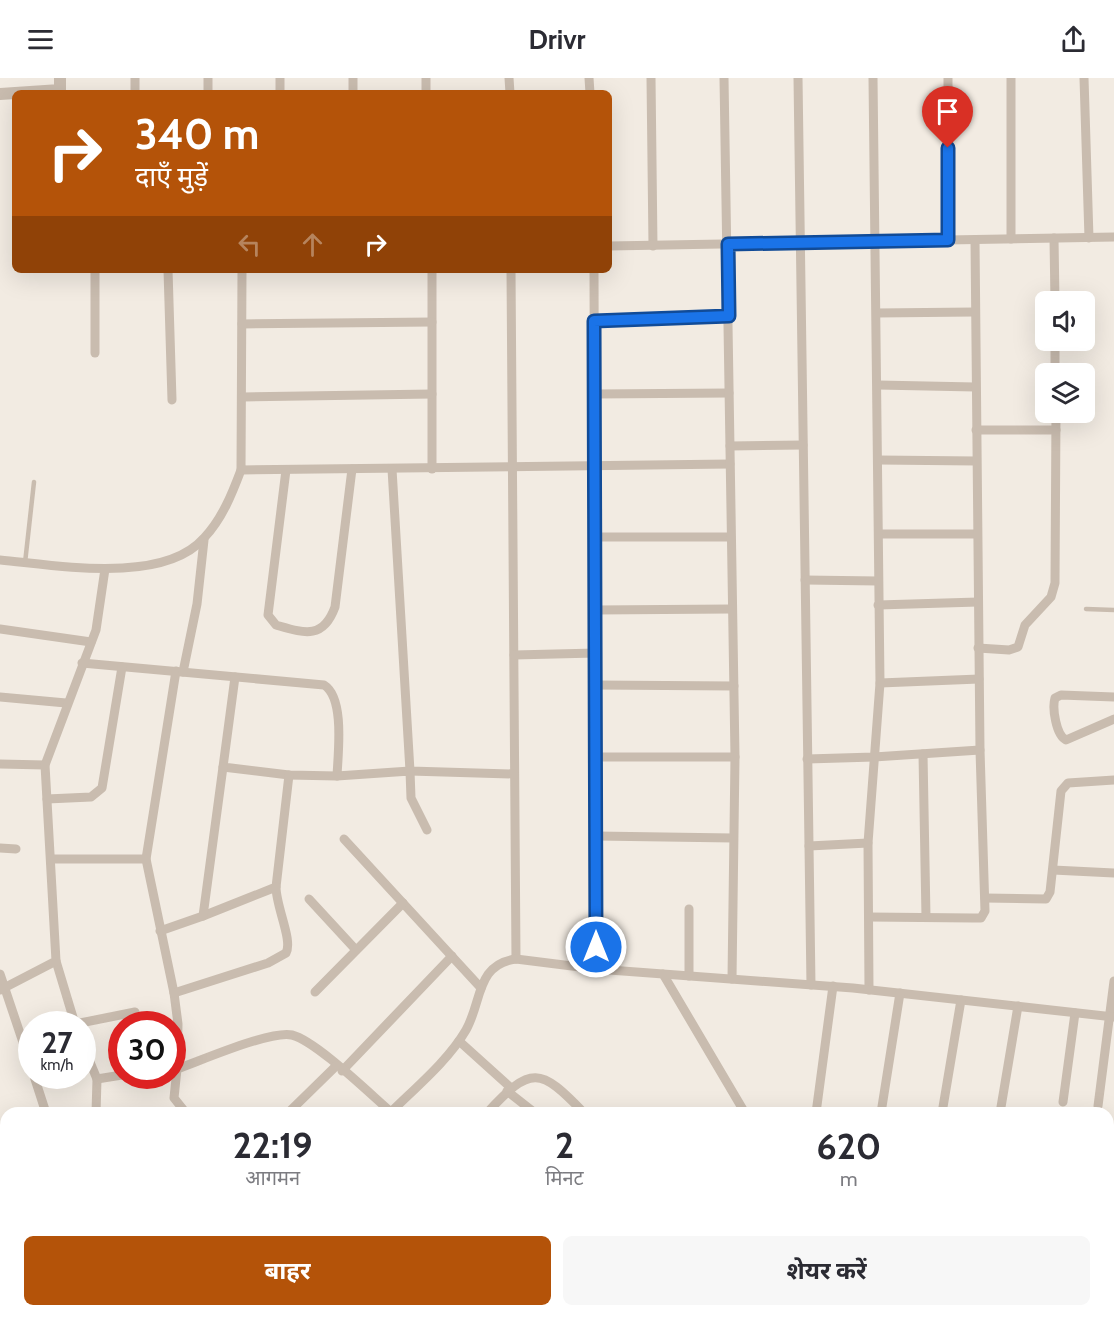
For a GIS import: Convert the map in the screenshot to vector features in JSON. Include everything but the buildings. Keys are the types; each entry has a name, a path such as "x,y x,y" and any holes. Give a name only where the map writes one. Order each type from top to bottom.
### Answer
{"street":[{"path":"651,78 653,246"},
{"path":"724,78 735,757 732,979"},
{"path":"798,78 811,985"},
{"path":"869,990 867,843 880,683 877,242 873,78"},
{"path":"948,78 948,240"},
{"path":"1011,78 1011,239"},
{"path":"1084,78 1089,238"},
{"path":"34,90 60,87"},
{"path":"612,246 1114,237"},
{"path":"1054,238 1055,291"},
{"path":"869,917 981,918 985,911 978,648 975,240"},
{"path":"95,273 95,353"},
{"path":"168,273 172,400"},
{"path":"0,560 105,570 168,560 204,540 223,512 241,470 242,273"},
{"path":"432,273 432,469"},
{"path":"511,273 516,959"},
{"path":"594,273 596,969"},
{"path":"877,313 974,312"},
{"path":"594,321 729,316"},
{"path":"243,324 432,322"},
{"path":"878,385 975,387"},
{"path":"595,394 729,393"},
{"path":"243,397 432,394"},
{"path":"978,648 1009,650 1018,647 1025,625 1054,591 1057,542 1056,423"},
{"path":"976,430 1056,430"},
{"path":"730,446 803,445"},
{"path":"879,460 976,461"},
{"path":"241,470 730,464"},
{"path":"286,470 268,615 276,625 314,632 326,626 335,607 352,469"},
{"path":"392,469 411,798 427,830"},
{"path":"879,534 977,534"},
{"path":"596,537 730,537"},
{"path":"176,1011 146,859 179,672 197,604 204,540"},
{"path":"71,1011 56,961 45,765 100,616 105,570"},
{"path":"805,580 878,581"},
{"path":"878,605 978,602"},
{"path":"596,610 731,609"},
{"path":"0,629 91,642"},
{"path":"514,655 596,653"},
{"path":"82,663 313,683 329,689 336,702 338,715 338,776"},
{"path":"48,799 91,797 102,788 122,667"},
{"path":"203,916 235,677"},
{"path":"880,683 979,679"},
{"path":"596,685 734,686"},
{"path":"1114,697 1061,695 1055,698 1053,703 1059,733 1066,740 1114,719"},
{"path":"0,697 66,703"},
{"path":"807,759 980,750"},
{"path":"923,754 926,917"},
{"path":"596,758 735,757"},
{"path":"0,764 45,765"},
{"path":"223,767 290,775 338,776 410,771 514,774"},
{"path":"174,993 268,963 286,953 290,943 278,912 276,887 290,775"},
{"path":"985,898 1046,899 1050,892 1053,870 1060,791 1068,783 1114,780"},
{"path":"596,836 733,838"},
{"path":"344,839 481,988"},
{"path":"809,846 867,843"},
{"path":"0,848 16,849"},
{"path":"52,859 146,859"},
{"path":"1053,870 1114,873"},
{"path":"160,931 276,887"},
{"path":"309,899 356,950"},
{"path":"315,992 403,903"},
{"path":"688,976 689,909"},
{"path":"295,1107 339,1069 452,956"},
{"path":"396,1107 459,1041 467,1028 481,988 494,966 502,961 516,959 596,969 833,986 1112,1017"},
{"path":"3,988 56,961"},
{"path":"0,974 18,1030"},
{"path":"663,974 741,1107"},
{"path":"1098,1106 1112,1017 1114,981"},
{"path":"817,1107 833,986"},
{"path":"882,1107 900,993"},
{"path":"943,1107 961,1000"},
{"path":"1001,1107 1018,1006"},
{"path":"1063,1102 1075,1013"},
{"path":"186,1066 279,1035 292,1035 304,1041 383,1107"},
{"path":"459,1041 529,1107"},
{"path":"96,1079 108,1077"},
{"path":"492,1107 509,1089 529,1078 545,1078 558,1087 578,1107"},
{"path":"38,1089 44,1107"},
{"path":"96,1089 96,1107"},
{"path":"175,1089 174,1098 181,1107"}],"lane":[{"path":"26,563 34,482"},
{"path":"1086,609 1114,610"}],"route":[{"path":"596,947 594,321 729,316 728,244 948,240 948,148"}]}
